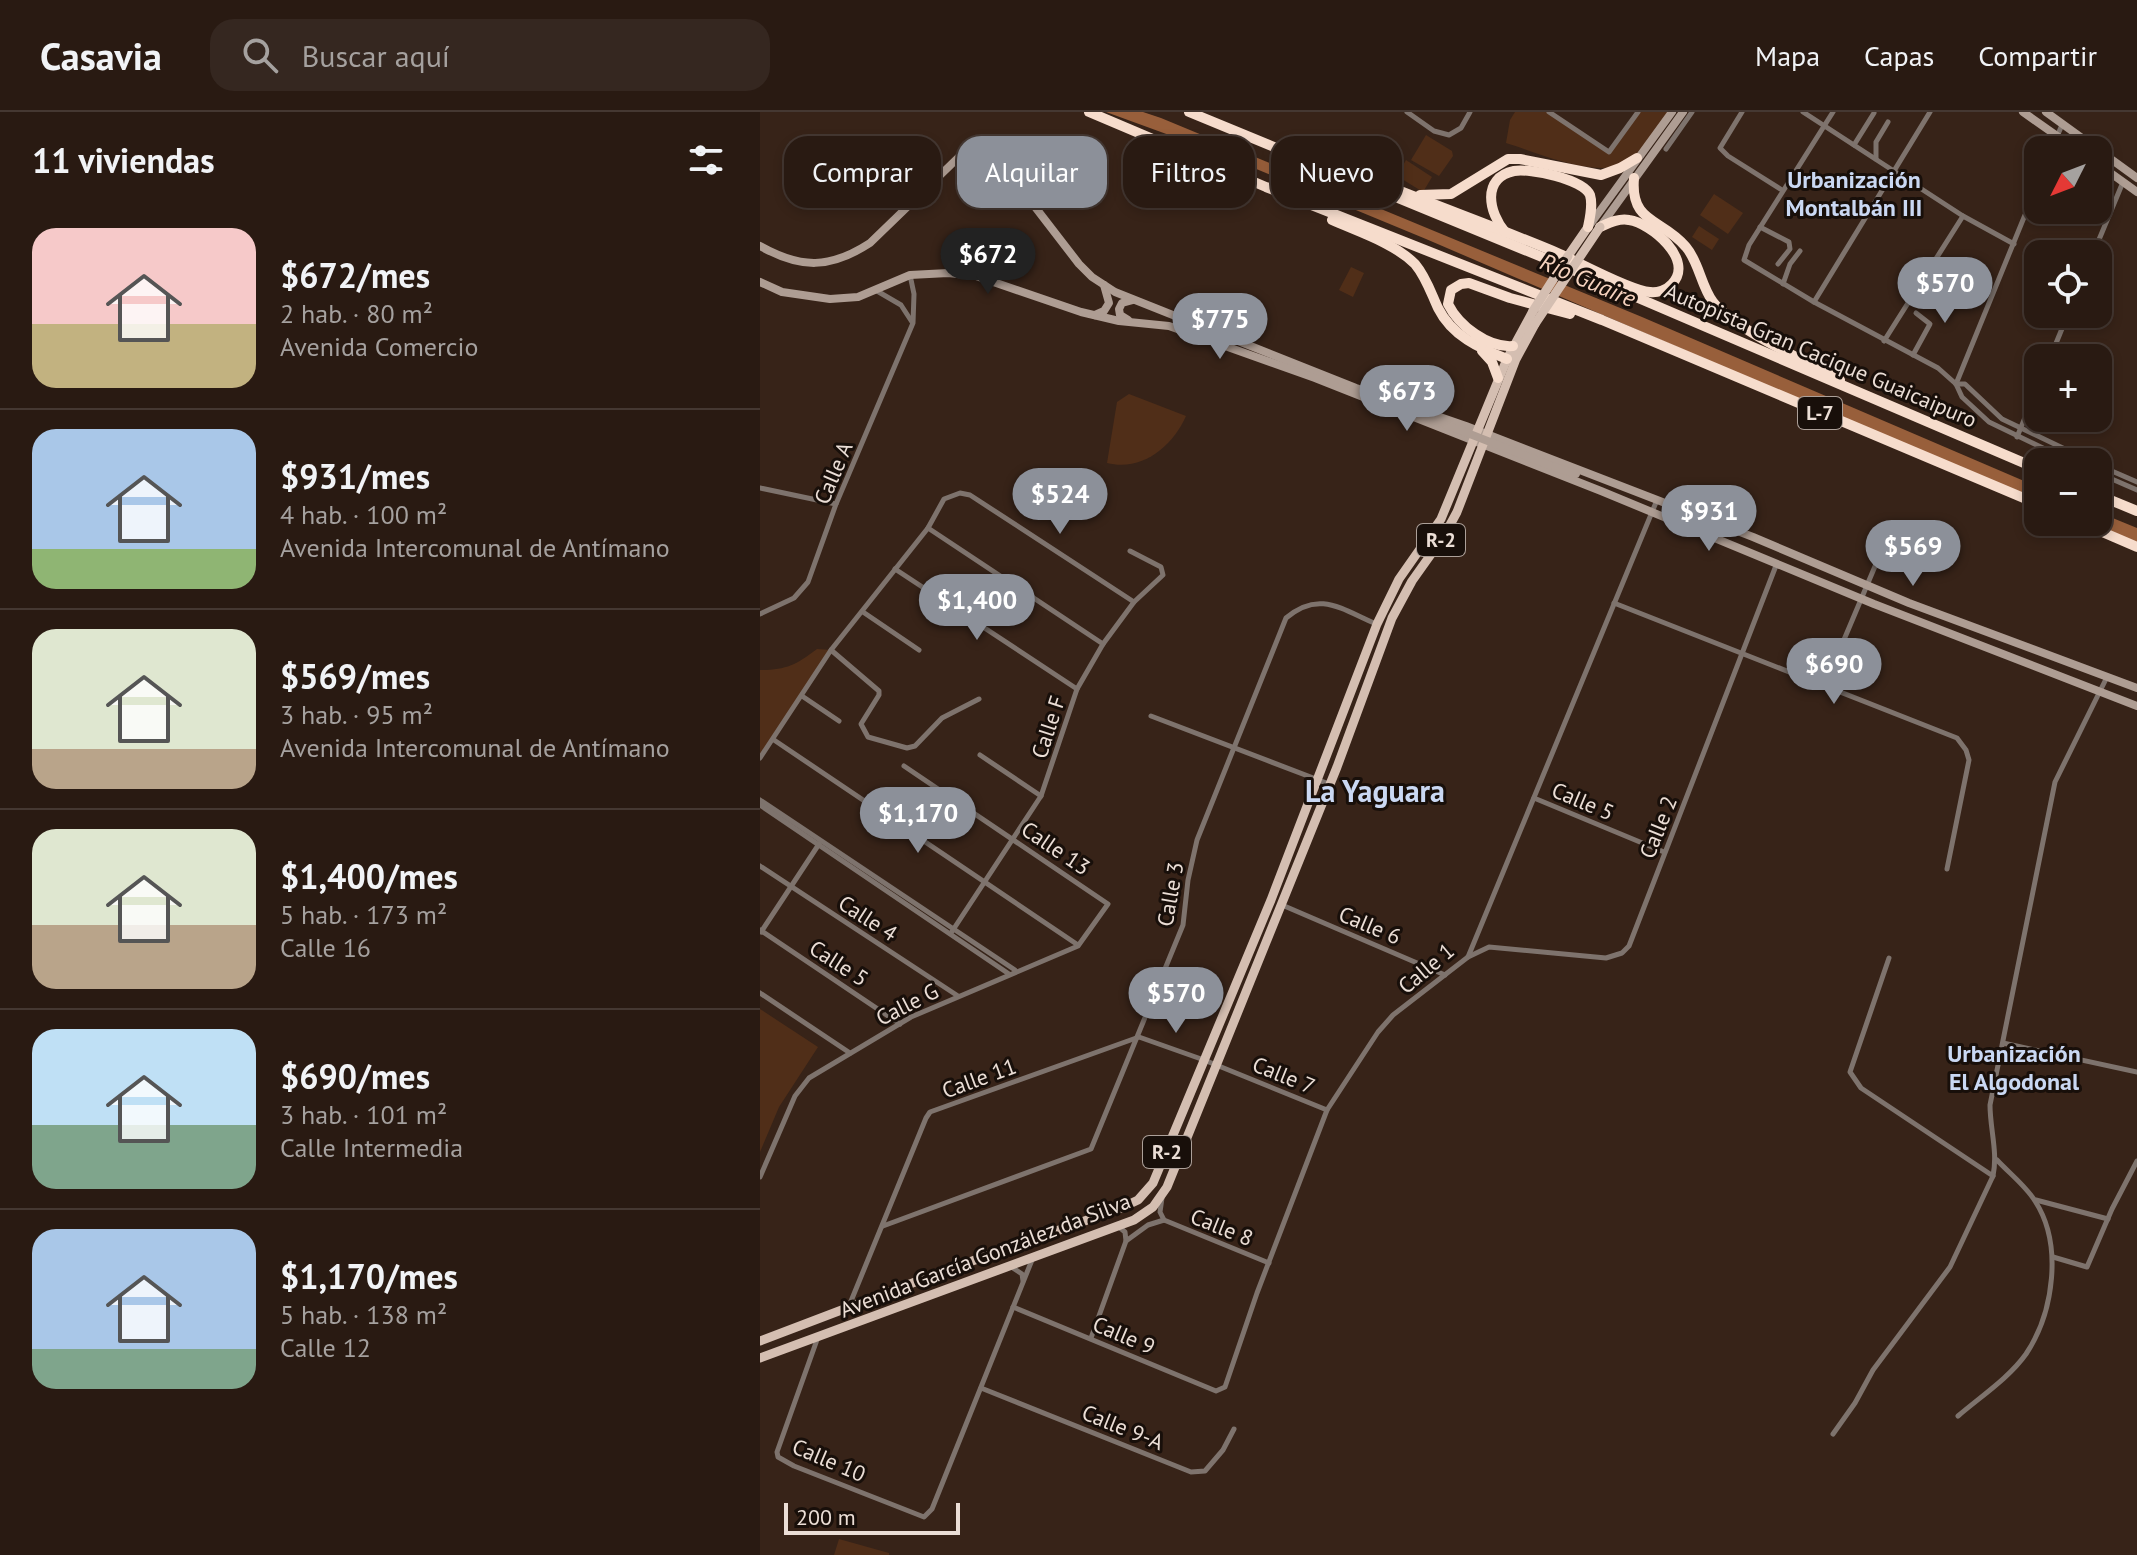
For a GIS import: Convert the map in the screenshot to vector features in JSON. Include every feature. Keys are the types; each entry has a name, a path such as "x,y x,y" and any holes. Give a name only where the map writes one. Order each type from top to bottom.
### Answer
{"highway":[{"name":"L-7","path":"1089,112 1271,188"},
{"name":"Autopista Gran Cacique Guaicaipuro","path":"1189,112 1271,146"},
{"path":"1407,194 1451,194 1508,159 1601,175 1637,158"},
{"path":"1402,192 1507,234 1646,292 1664,290 1672,284 1677,277 1678,262 1670,245 1637,222 1621,219 1594,227 1591,202 1583,186 1571,180 1517,170 1499,180 1490,196 1494,216 1507,234 1554,262"},
{"path":"1634,178 1633,195 1638,209 1685,245 1707,293 1721,311 1743,327 1868,398"},
{"name":"Autopista Gran Cacique Guaicaipuro","path":"1402,200 2024,463"},
{"path":"1306,208 1407,257 1427,282 1446,321 1466,340 1511,359"},
{"name":"L-7","path":"1320,208 1602,320 2024,498"},
{"path":"1513,346 1492,343 1465,325 1450,308 1447,301 1450,292 1461,284 1469,283 1519,301 1602,320"},
{"path":"1482,349 1496,367 1498,378"},
{"path":"2112,501 2137,511"},
{"path":"2111,536 2137,547"}],"main road":[{"name":"Avenida García González da Silva","path":"760,1341 827,1316 852,1303 1121,1208 1138,1200 1156,1178 1204,1060 1329,784 1388,629 1405,592 1450,525 1483,446 1482,433 1498,378 1637,158 1672,112"},
{"name":"Avenida García González da Silva","path":"1594,227 1683,112"},
{"path":"2023,112 2057,136"},
{"path":"2046,112 2137,178"},
{"path":"760,246 795,262 816,264 835,261 870,243 962,154 985,152 1002,164 1079,264 1104,285 1134,300 1472,442 2137,706"},
{"path":"2112,174 2137,192"},
{"path":"760,282 782,292 830,299 858,297 910,275 948,273 976,276 1094,315 1169,326 1406,409 1549,465 1588,478 1605,480"},
{"path":"1094,315 1104,311 1109,303 1104,285"},
{"path":"1129,321 1120,315 1119,309 1122,303 1134,300"},
{"name":"Avenida García González da Silva","path":"760,1358 1141,1217 1153,1207 1163,1193 1216,1065 1317,779 1377,624 1399,579 1441,519 1472,442 1482,433 1511,359 1513,346 1532,322"},
{"path":"1355,391 1482,433 1753,537 1868,586 2137,688"},
{"path":"1549,465 1601,491"},
{"path":"827,1316 827,1326 834,1332"},
{"path":"812,1321 820,1324 818,1337"}],"street":[{"path":"1407,112 1434,131 1449,135 1461,128 1470,112"},
{"path":"1549,112 1609,152 1638,112"},
{"path":"1666,149 1692,112"},
{"path":"1742,112 1720,148 1782,190"},
{"path":"1803,112 1963,216 2014,244"},
{"path":"1833,112 1743,257 1751,266 1814,302 1938,368 1956,384 1962,397 1978,414 2041,448"},
{"path":"1814,302 1930,112"},
{"path":"1854,145 1874,113"},
{"path":"1876,159 1876,142 1888,122"},
{"path":"2057,136 2063,124"},
{"path":"2099,240 2123,182"},
{"path":"1884,341 1963,216"},
{"path":"1956,384 2024,219"},
{"path":"1760,227 1789,242 1790,249 1778,264"},
{"path":"1783,284 1790,264 1800,251"},
{"path":"910,275 914,294 913,323"},
{"path":"877,291 901,305 913,323"},
{"path":"1913,355 1930,324 1916,313"},
{"name":"Calle A","path":"760,614 794,598 808,582 836,504 913,323"},
{"path":"1956,384 1965,384 2002,419 2061,448"},
{"path":"2017,437 2024,422"},
{"path":"2112,471 2137,482"},
{"path":"2112,479 2137,490"},
{"path":"760,488 836,504"},
{"path":"760,758 831,650 928,528 944,499 960,493 970,495 1134,602"},
{"name":"Calle 1","path":"1222,1390 1327,1110 1378,1032 1393,1015 1468,957 1657,500"},
{"path":"928,528 1103,644"},
{"path":"1824,687 1884,545"},
{"name":"Calle F","path":"952,931 1041,796 1077,689 1103,644 1134,602 1160,579 1163,571 1130,551"},
{"name":"Calle 2","path":"1468,957 1489,947 1606,958 1622,953 1629,946 1744,655 1777,562"},
{"path":"895,569 1077,689"},
{"name":"Calle 3","path":"883,1226 1091,1149 1183,925 1191,860 1286,618 1314,602 1324,602 1388,629"},
{"path":"1614,603 1957,738 1969,760 1947,869"},
{"path":"863,612 919,650"},
{"path":"831,650 879,691 861,724 868,737 876,740 907,748 915,746 942,718 979,699"},
{"path":"1833,1434 1873,1370 1950,1267 1993,1176 1996,1160 1990,1105 2055,782 2107,677"},
{"path":"802,696 839,721"},
{"path":"1151,716 1329,784"},
{"path":"774,740 1078,946"},
{"path":"980,755 1041,796"},
{"name":"Calle 13","path":"904,766 1108,904 1078,946"},
{"name":"Calle 5","path":"1534,798 1664,852"},
{"path":"760,802 952,931 1016,970"},
{"path":"760,931 821,842"},
{"name":"Calle 4","path":"760,866 958,996"},
{"name":"Calle 6","path":"1276,902 1446,976"},
{"name":"Calle 5","path":"760,931 900,1024"},
{"path":"952,931 1009,974"},
{"name":"Calle G","path":"760,1177 798,1092 819,1071 900,1024 958,996 1078,946"},
{"path":"1889,958 1850,1072 1854,1081 1993,1176"},
{"path":"760,993 850,1053"},
{"name":"Calle 7","path":"1139,1037 1327,1110"},
{"name":"Calle 11","path":"852,1303 930,1112 1139,1037"},
{"path":"2003,1043 2137,1072"},
{"path":"1958,1416 2010,1372 2025,1355 2037,1335 2048,1296 2053,1257 2049,1228 2035,1199 1996,1160"},
{"path":"2053,1257 2087,1267 2137,1161"},
{"path":"1126,1241 1148,1225 1164,1220 1160,1208 1163,1193"},
{"path":"2035,1199 2108,1219"},
{"name":"Calle 8","path":"1164,1220 1269,1263"},
{"path":"1091,1338 1126,1241 1123,1228 1114,1227"},
{"name":"Calle 10","path":"818,1337 777,1452 778,1457 924,1517 932,1509 1034,1255"},
{"path":"1007,1265 1019,1271 1023,1282"},
{"name":"Calle 9","path":"1013,1307 1212,1390 1222,1390"},
{"name":"Calle 9-A","path":"981,1388 1191,1472 1205,1471 1223,1450 1234,1429"}],"shaded area":[{"path":"1106,112 1143,112 1205,136 1172,136"},
{"path":"1515,112 1549,112 1609,152 1638,112 1672,112 1638,157 1624,165 1609,168 1573,164 1506,143 1510,120"},
{"path":"1426,135 1452,151 1453,156 1439,176 1411,160"},
{"path":"1255,157 1271,164 1271,175 1255,168"},
{"path":"1406,160 1432,177 1423,192 1402,179 1402,167"},
{"path":"1714,194 1743,213 1728,234 1700,215"},
{"path":"1351,208 1379,208 1642,317 2024,481 2024,496"},
{"path":"1699,226 1719,239 1712,250 1692,237"},
{"path":"1351,267 1364,273 1353,297 1339,290"},
{"path":"1129,394 1186,416 1173,437 1155,454 1132,464 1107,463 1117,402"},
{"path":"2112,518 2137,528 2137,544 2112,533"},
{"path":"817,649 831,650 760,758 760,670 790,666"},
{"path":"760,1009 818,1047 779,1107 760,1152"},
{"path":"839,1539 889,1553 889,1555 834,1555"}],"district":[{"name":"Urbanización Montalbán III","path":"1854,193"},
{"name":"La Yaguara","path":"1375,790"},
{"name":"Urbanización El Algodonal","path":"2014,1067"}],"water label":[{"name":"Río Guaire","path":"1588,280"}]}
